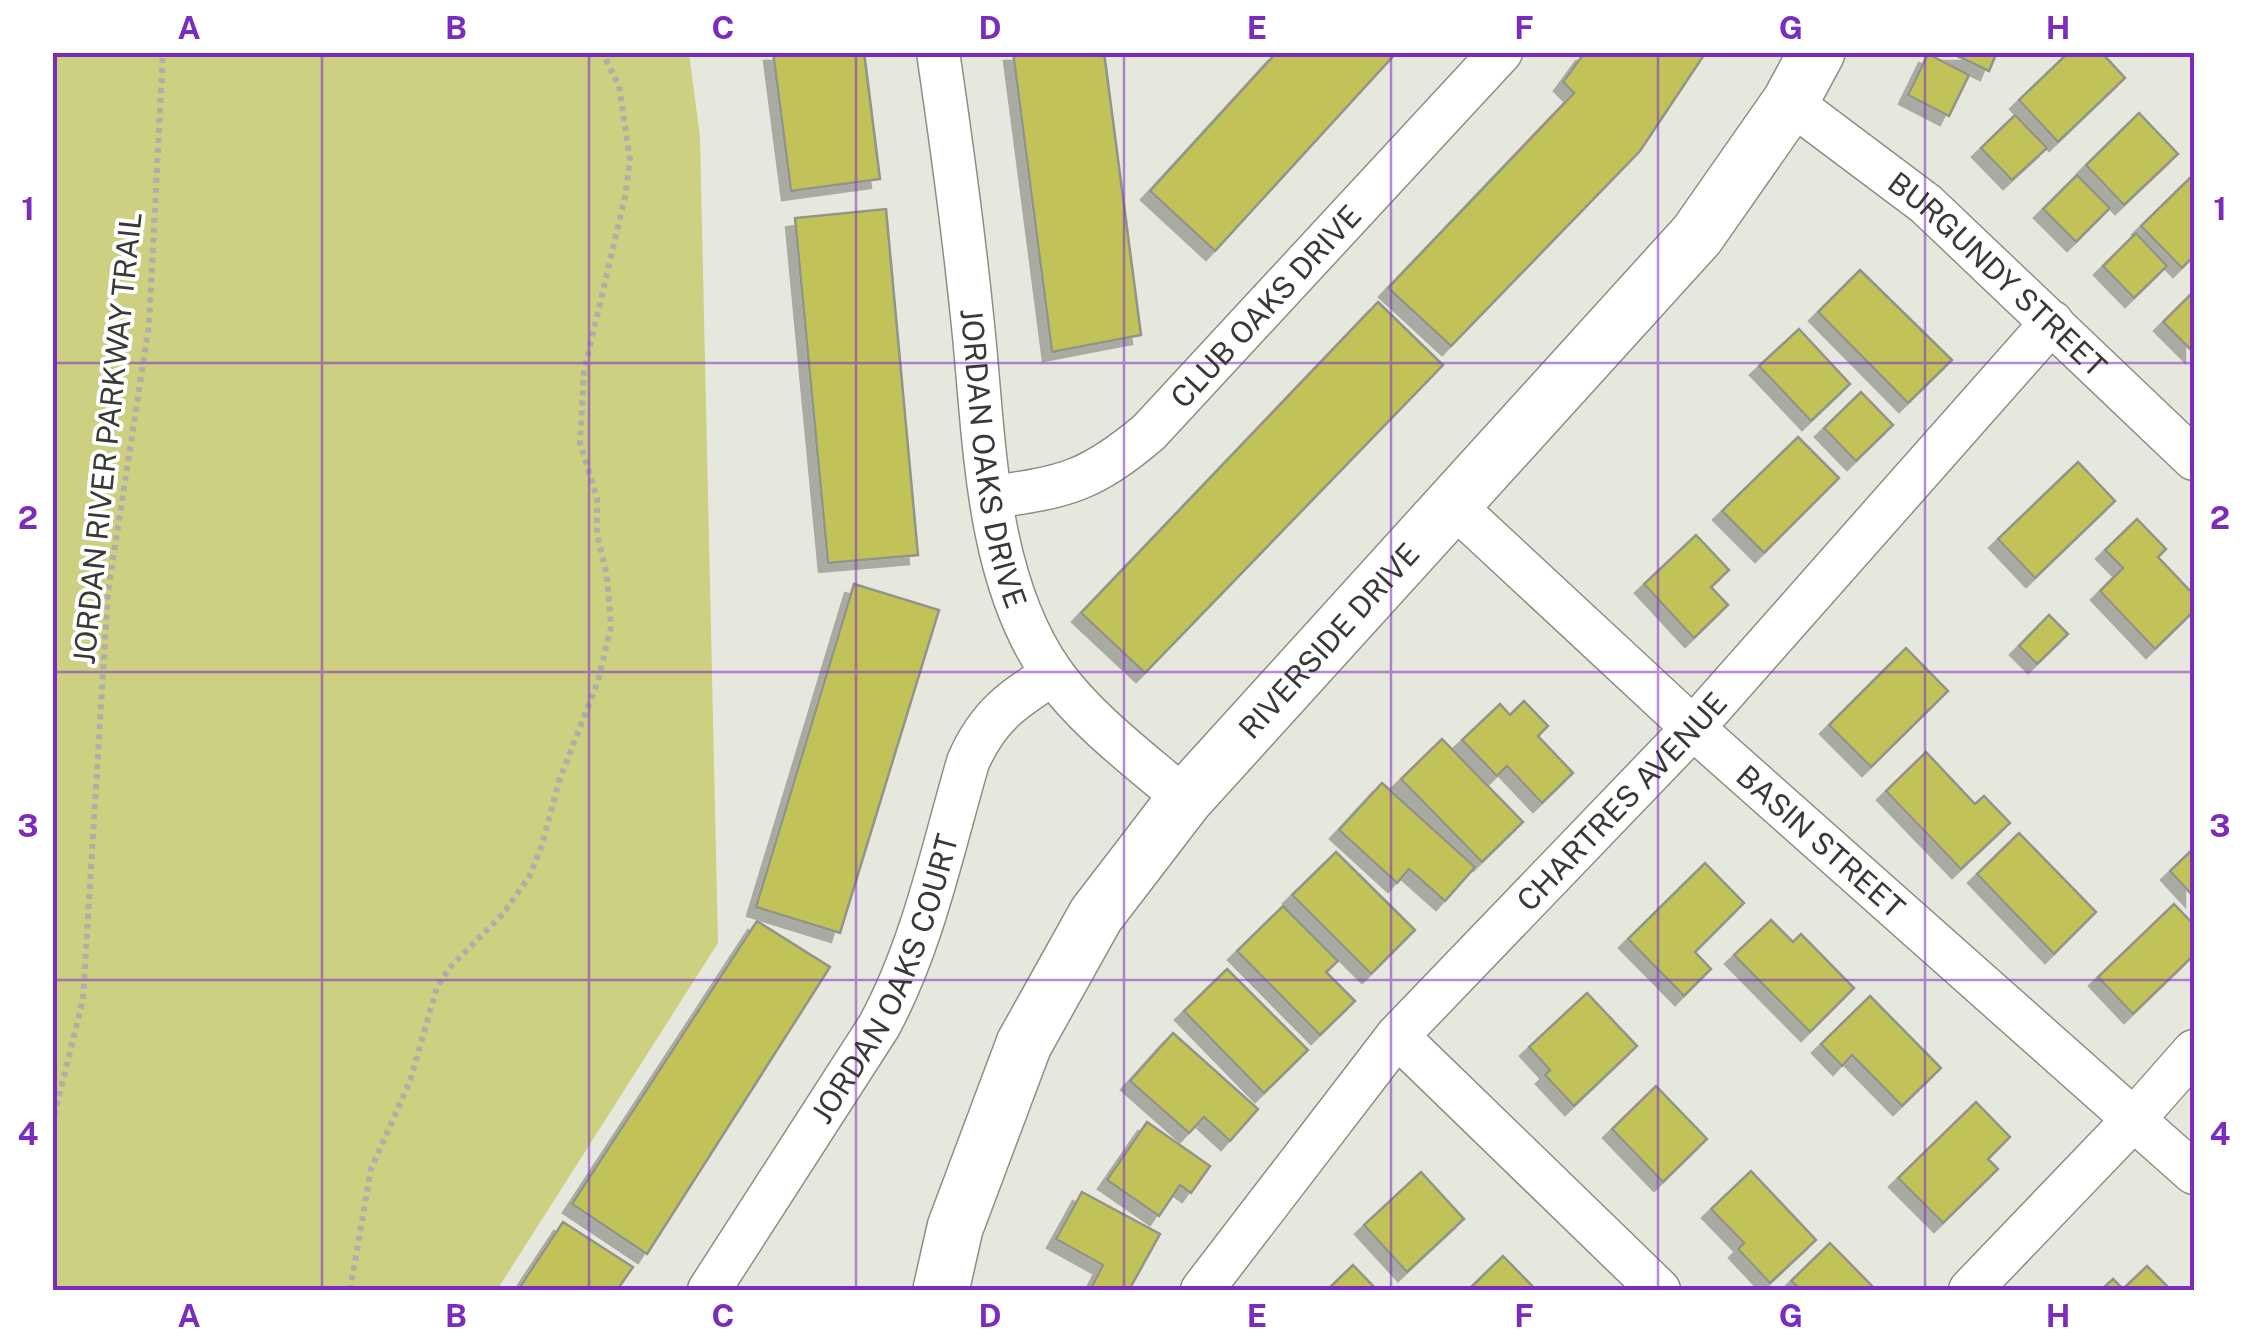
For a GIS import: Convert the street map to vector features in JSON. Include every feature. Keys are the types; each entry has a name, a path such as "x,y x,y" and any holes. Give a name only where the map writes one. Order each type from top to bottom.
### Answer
{"street":[{"name":"JORDAN OAKS DRIVE","path":"938,52 961,210 1000,561 1022,618 1053,674 1112,736 1185,799"},
{"name":"CLUB OAKS DRIVE","path":"992,498 1048,490 1083,478 1117,458 1149,432 1501,52"},
{"name":"RIVERSIDE DRIVE","path":"940,1290 955,1228 1024,1044 1096,915 1185,799 1698,234 1790,102 1817,52"},
{"name":"BURGUNDY STREET","path":"1790,102 1926,204 2194,459"},
{"name":"CHARTRES AVENUE","path":"1202,1290 1397,1036 1693,728 2052,322"},
{"name":"BASIN STREET","path":"1452,504 1693,728 2194,1173"},
{"name":"JORDAN OAKS COURT","path":"709,1290 898,993 979,736 997,713 1053,674"},
{"path":"1397,1036 1659,1290"},
{"path":"1970,1290 2194,1052"}],"path":[{"name":"JORDAN RIVER PARKWAY TRAIL","path":"52,1125 83,999 108,592 148,325 163,52"},
{"path":"350,1290 371,1168 410,1081 437,987 451,966 503,914 529,877 542,845 558,781 598,680 611,627 597,499 580,443 584,371 630,160 620,86 602,52"}],"green space":[{"path":"52,53 689,53 700,137 718,943 497,1290 53,1290"}],"building":[{"path":"773,52 864,52 880,179 791,191"},
{"path":"1013,52 1104,52 1141,335 1052,352"},
{"path":"1277,52 1397,52 1215,251 1150,191"},
{"path":"1585,52 1706,52 1640,151 1451,346 1388,288 1574,93 1563,82"},
{"path":"1949,52 1997,52 1989,71"},
{"path":"2069,52 2101,52 2125,78 2058,142 2019,100"},
{"path":"1928,54 1969,75 1949,116 1908,95"},
{"path":"2139,113 2178,154 2124,205 2086,165"},
{"path":"2015,115 2047,148 2012,180 1981,148"},
{"path":"2194,174 2194,256 2182,268 2141,226"},
{"path":"2077,175 2110,208 2076,242 2043,209"},
{"path":"886,209 918,555 828,563 795,218"},
{"path":"2136,233 2167,266 2134,298 2103,266"},
{"path":"1860,270 1952,360 1908,403 1818,312"},
{"path":"2194,294 2194,353 2163,322"},
{"path":"1378,302 1443,365 1145,673 1081,613"},
{"path":"1799,329 1850,384 1811,421 1759,366"},
{"path":"1861,392 1893,425 1856,461 1824,428"},
{"path":"1798,437 1839,478 1764,553 1722,511"},
{"path":"2078,462 2115,501 2035,578 1998,539"},
{"path":"2137,519 2166,549 2158,557 2194,595 2194,611 2155,649 2100,591 2123,568 2105,550"},
{"path":"1696,535 1729,570 1711,587 1728,605 1694,638 1644,584"},
{"path":"854,584 939,610 840,933 756,907"},
{"path":"2049,615 2068,634 2037,664 2019,646"},
{"path":"1906,648 1948,691 1871,767 1829,725"},
{"path":"1524,701 1548,726 1538,736 1573,773 1542,803 1507,766 1497,776 1462,740 1500,704 1510,715"},
{"path":"1442,739 1523,822 1482,862 1401,779"},
{"path":"1926,752 1975,804 1984,796 2010,823 1961,869 1886,791"},
{"path":"1382,783 1475,867 1445,901 1409,869 1397,883 1339,830"},
{"path":"2019,833 2096,912 2054,954 1977,874"},
{"path":"2194,848 2194,897 2170,871"},
{"path":"1336,852 1415,930 1371,974 1292,895"},
{"path":"1705,863 1744,903 1695,952 1711,969 1684,996 1628,939"},
{"path":"2174,904 2194,925 2194,955 2133,1014 2098,977"},
{"path":"1283,906 1338,961 1326,972 1355,1001 1320,1035 1237,951"},
{"path":"1771,920 1793,942 1801,934 1854,988 1810,1032 1734,955"},
{"path":"757,921 830,967 647,1254 572,1204"},
{"path":"1227,969 1308,1050 1264,1093 1184,1011"},
{"path":"1587,993 1637,1046 1574,1106 1545,1075 1550,1070 1529,1047"},
{"path":"1870,996 1941,1068 1902,1106 1852,1055 1842,1066 1821,1044"},
{"path":"1173,1033 1258,1109 1230,1141 1204,1117 1189,1133 1130,1081"},
{"path":"1656,1086 1707,1139 1663,1182 1612,1129"},
{"path":"1976,1102 2010,1137 1988,1159 1998,1169 1943,1223 1898,1178"},
{"path":"1147,1122 1210,1166 1191,1193 1180,1185 1159,1216 1107,1180"},
{"path":"1751,1171 1816,1240 1770,1283 1738,1249 1744,1243 1711,1209"},
{"path":"1421,1172 1464,1219 1407,1272 1364,1225"},
{"path":"1082,1192 1160,1234 1129,1290 1090,1290 1103,1265 1056,1239"},
{"path":"563,1222 633,1267 617,1290 518,1290"},
{"path":"1830,1243 1876,1290 1801,1290 1791,1281"},
{"path":"1503,1256 1536,1290 1468,1290"},
{"path":"1353,1265 1377,1290 1327,1290"},
{"path":"2147,1266 2171,1290 2101,1290 2113,1279 2123,1289"}]}
